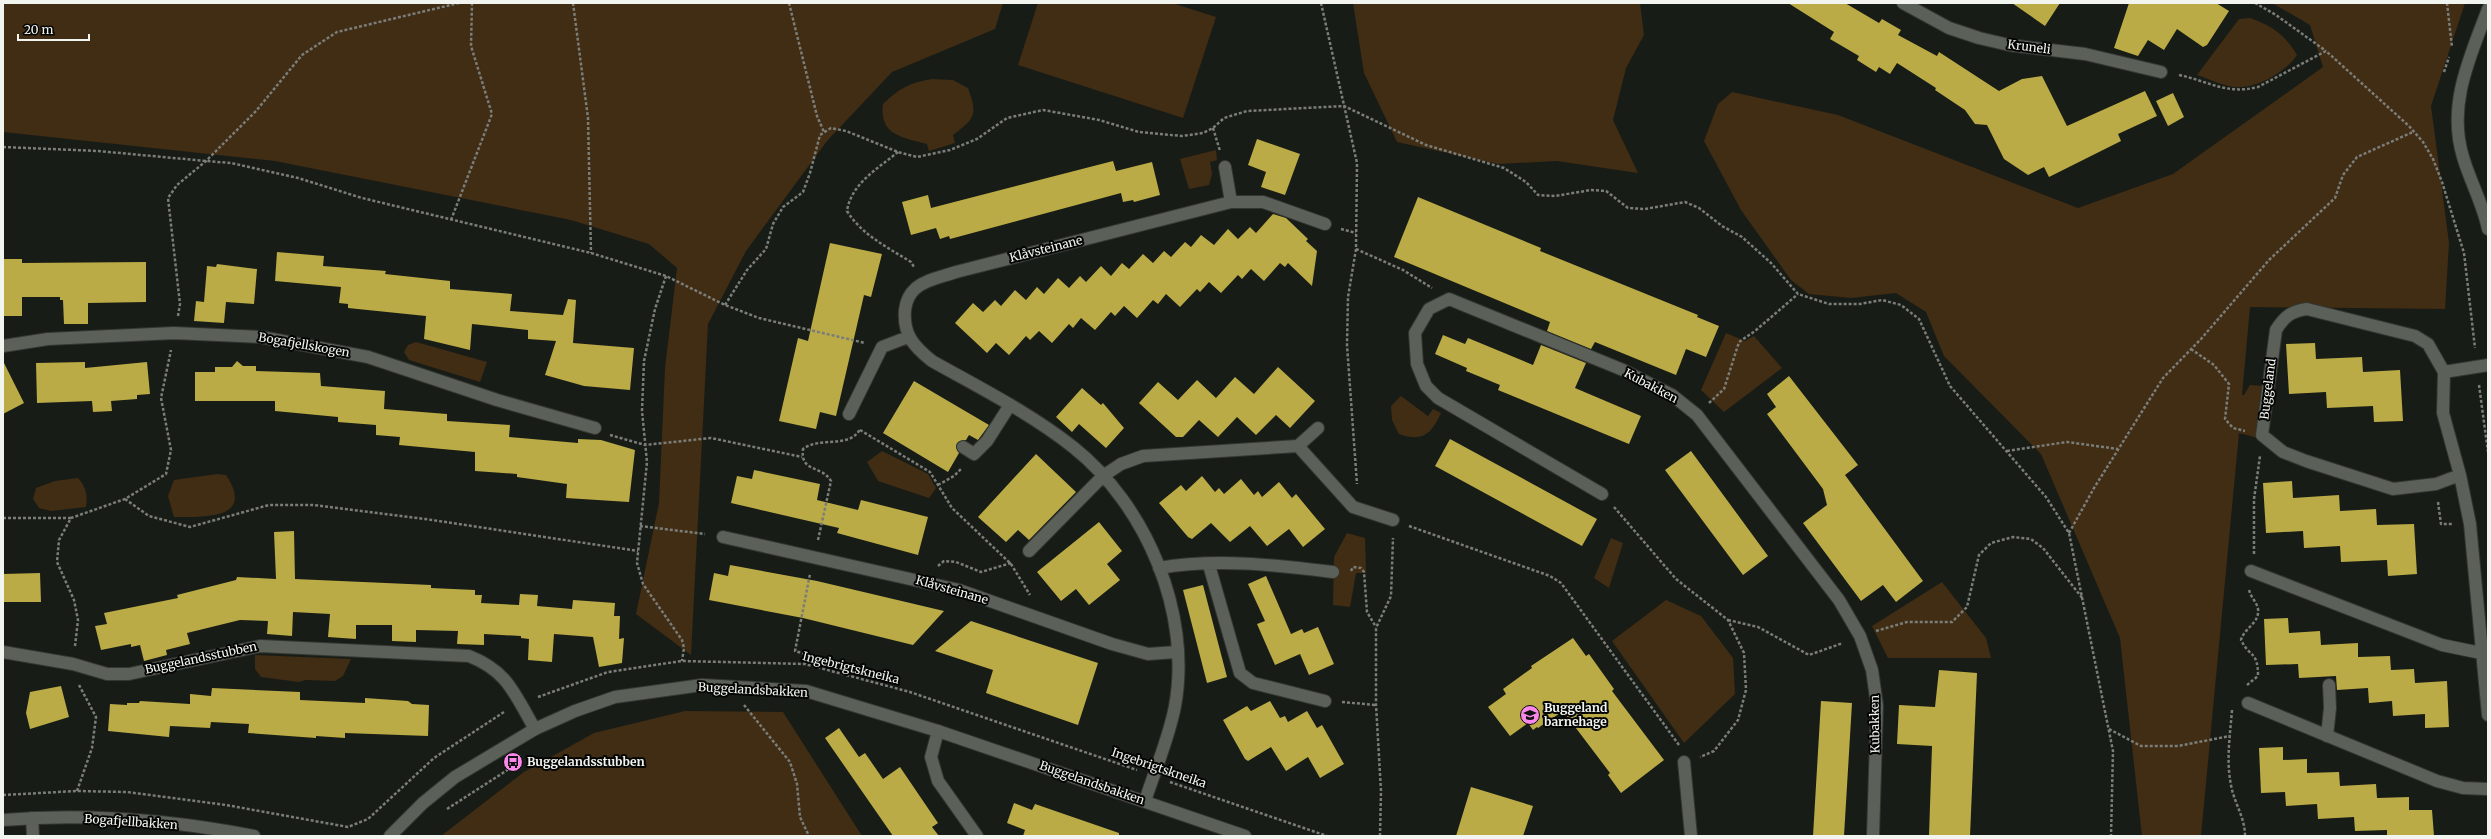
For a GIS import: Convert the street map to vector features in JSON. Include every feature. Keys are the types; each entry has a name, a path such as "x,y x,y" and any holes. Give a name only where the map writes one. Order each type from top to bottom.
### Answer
{"street":[{"name":"Kruneli","path":"1903,3 1949,28 1979,38 2009,45 2085,54 2161,72"},
{"path":"2488,9 2463,77 2457,126 2462,156 2488,229"},
{"path":"1225,167 1231,202"},
{"name":"Klåvsteinane","path":"908,337 904,323 908,297 924,283 963,270 1231,202 1264,202 1325,224"},
{"path":"1450,299 1429,309 1415,333 1417,364 1426,386 1438,398 1602,494"},
{"name":"Kubakken","path":"1450,299 1623,370 1672,395 1697,414 1839,600 1860,636 1872,670 1877,705 1873,836"},
{"name":"Buggeland","path":"2444,372 2428,344 2415,336 2306,309 2296,310 2283,318 2276,330 2262,435 2283,452 2393,489 2436,484 2460,475"},
{"name":"Bogafjellskogen","path":"3,346 48,339 174,334 261,337 368,357 497,400 595,428"},
{"path":"849,414 882,347 908,337 916,348 932,361 1010,405 1074,448 1103,476 1121,498 1144,534 1159,568 1174,618 1177,652 1178,685 1175,707 1145,801"},
{"path":"2482,366 2444,372 2443,413 2460,475 2470,524 2481,653 2488,714"},
{"path":"963,447 974,454 987,441 1010,405"},
{"path":"1029,551 1103,476 1121,464 1143,456 1298,446 1318,428"},
{"path":"1298,446 1353,507 1393,520"},
{"name":"Klåvsteinane","path":"723,536 959,590 1112,644 1148,654 1177,652"},
{"path":"1159,568 1182,564 1209,565 1262,563 1333,572"},
{"path":"1209,565 1240,673 1253,683 1325,701"},
{"path":"2251,571 2442,645 2481,653"},
{"name":"Buggelandsstubben","path":"3,652 73,664 107,674 129,674 260,646 469,656 488,664 508,681 535,729"},
{"path":"2327,736 2330,708 2329,684"},
{"name":"Buggelandsbakken","path":"390,836 423,803 455,777 535,729 575,710 615,697 702,685 806,691 938,731 1245,836"},
{"path":"2248,703 2437,781 2464,788 2488,789"},
{"path":"938,731 931,757 938,781 977,836"},
{"path":"1684,762 1691,836"},
{"path":"32,818 32,836"},
{"name":"Bogafjellbakken","path":"3,820 32,818 131,820 221,833 254,836"}],"path":[{"path":"3,518 72,518 125,499 166,474 171,450 161,398 180,304 168,198 177,186 206,161 256,111 302,55 338,32 459,3"},
{"path":"451,220 492,114 471,46 472,3"},
{"path":"573,3 588,118 591,253"},
{"path":"789,3 817,116 824,132"},
{"path":"1321,3 1357,163 1356,249 1348,297 1347,345 1358,480 1353,507"},
{"path":"2255,3 2276,15 2326,51 2414,132 2433,159 2442,182 2464,253 2482,366 2488,452"},
{"path":"2444,72 2453,44 2447,3"},
{"path":"2161,72 2234,91 2248,90 2258,87 2326,51"},
{"path":"725,305 747,270 766,249 773,224 783,207 803,192 810,173 820,135 831,128 846,131 898,152 917,157 950,150 977,139 1008,118 1043,110 1099,120 1139,132 1182,136 1203,133 1214,128 1224,118 1247,112 1344,106 1426,145 1504,168 1526,182 1538,194 1555,196 1591,190 1606,191 1628,208 1646,209 1685,202 1699,208 1722,226 1742,237 1771,263 1798,294 1829,304 1860,304 1882,300 1901,305 1919,319 1950,386 2046,497 2069,533 2084,600 2109,729 2113,751 2111,836"},
{"path":"1214,128 1225,167"},
{"path":"2069,533 2094,488 2163,378 2191,349 2268,260 2335,198 2343,175 2357,157 2414,132"},
{"path":"3,147 98,151 231,163 298,178 362,198 591,253 666,276 725,305 759,318 882,347"},
{"path":"898,152 862,182 849,198 847,211 852,220 868,236 911,262 924,283"},
{"path":"1356,249 1403,270 1450,299"},
{"path":"666,276 655,309 644,361 642,411 645,445 645,495 640,526 637,563 644,584 682,640 684,648 682,661"},
{"path":"1697,414 1724,389 1739,342 1755,332 1798,294"},
{"path":"2191,349 2214,365 2229,384 2225,419 2233,428 2262,435"},
{"path":"849,414 856,417 860,430 930,472 952,508 1011,564 1031,597 1029,615"},
{"path":"595,428 623,440 645,445 711,438 802,457"},
{"path":"805,664 805,654 795,652 813,557 831,481 826,474 806,465 802,457 803,449 810,443 845,441 860,430"},
{"path":"2007,451 2067,442 2118,449"},
{"path":"938,485 954,476 974,454"},
{"path":"1602,494 1643,538 1676,579 1728,620 1758,627 1809,655 1826,650 1860,636 1907,622 1952,622 1967,607 1979,555 1991,543 2013,536 2031,538 2043,548 2084,600"},
{"path":"125,499 149,516 190,528 270,505 314,506 425,519 638,551"},
{"path":"3,795 77,791 92,748 96,717 80,690 73,664 78,620 74,600 57,562 59,540 72,518"},
{"path":"1380,836 1381,791 1376,705 1376,628 1391,596 1393,520 1550,576 1560,583 1680,747 1684,762 1714,751 1738,720 1746,690 1744,653 1728,620"},
{"path":"640,526 723,536"},
{"path":"932,584 939,564 944,561 956,562 980,572 1011,564"},
{"path":"1333,572 1350,574 1353,567 1361,568 1364,572 1367,612 1376,628"},
{"name":"Ingebrigtskneika","path":"77,791 156,795 348,827 368,819 434,758 478,728 520,704 608,672 682,661 805,664 910,692 1327,836"},
{"path":"731,687 772,742 790,762 797,784 800,817 809,836"},
{"path":"1325,701 1376,705"},
{"path":"2232,707 2228,759 2231,787 2243,817 2245,836"},
{"path":"2109,729 2140,746 2178,746 2230,736"},
{"path":"446,810 509,769"}],"shaded area":[{"path":"3,3 1003,3 995,29 892,72 827,141 746,251 708,324 691,655 636,614 659,503 665,368 677,268 649,244 571,220 275,161 3,132"},
{"path":"1038,3 1172,3 1216,17 1183,118 1018,65"},
{"path":"1353,3 1640,3 1644,35 1626,68 1613,120 1638,173 1557,161 1498,164 1397,142 1364,73"},
{"path":"2272,3 2465,3 2431,106 2449,243 2445,309 2250,307 2242,395 2244,395 2250,385 2263,386 2258,438 2239,433 2201,836 2142,836 2120,638 2041,454 1944,356 1926,312 1896,293 1851,298 1809,294 1791,280 1741,210 1704,141 1718,104 1732,92 1838,115 2078,208 2173,174 2323,67 2310,25"},
{"path":"2250,18 2272,28 2287,41 2297,55 2292,61 2278,73 2260,83 2251,86 2228,86 2197,75 2239,19"},
{"path":"932,79 953,80 968,88 973,104 973,110 970,120 953,135 955,143 929,151 927,144 901,136 894,133 889,128 885,122 883,114 883,104 905,87 917,82"},
{"path":"1216,150 1217,160 1210,162 1212,174 1209,185 1189,189 1180,159"},
{"path":"1726,333 1745,341 1754,336 1782,368 1724,412 1701,390"},
{"path":"416,342 487,362 480,382 409,360 404,352 408,345"},
{"path":"1401,396 1428,416 1433,409 1441,413 1433,427 1425,435 1414,437 1399,434 1392,420 1391,406"},
{"path":"882,451 928,474 936,488 929,498 878,481 867,462"},
{"path":"217,474 226,475 234,490 235,501 230,508 222,513 211,516 174,517 168,496 174,480"},
{"path":"78,478 86,491 86,507 51,511 39,508 33,499 36,488 55,481"},
{"path":"1347,533 1365,538 1366,573 1356,573 1350,607 1333,605 1334,557"},
{"path":"1611,538 1623,543 1609,588 1594,578"},
{"path":"1942,582 1986,638 1991,658 1888,658 1872,626"},
{"path":"1666,600 1701,616 1733,658 1735,694 1684,743 1612,641"},
{"path":"255,655 351,659 343,676 335,681 305,680 299,682 261,677 255,669"},
{"path":"685,711 783,712 862,836 441,836 524,772 594,733"}],"building":[{"path":"1788,3 1845,3 1879,23 1882,19 1901,30 1898,35 1937,56 1939,52 1999,91 2022,79 2042,76 2067,126 2145,91 2157,116 2118,134 2121,141 2049,177 2044,167 2028,175 2004,159 1987,125 1975,124 1965,110 1935,90 1936,88 1897,63 1890,74 1879,67 1876,72 1857,60 1859,56 1830,39 1834,32"},
{"path":"2012,3 2060,3 2045,26"},
{"path":"2129,3 2216,3 2229,11 2207,45 2203,47 2177,29 2164,50 2148,40 2138,56 2114,48"},
{"path":"2173,93 2184,117 2168,126 2156,101"},
{"path":"1257,139 1300,154 1285,195 1261,187 1266,172 1248,165"},
{"path":"1113,161 1116,171 1152,162 1160,195 1134,202 1133,200 1123,202 1121,193 950,239 949,236 940,239 936,228 911,235 902,202 928,195 931,208"},
{"path":"1418,197 1541,248 1540,251 1698,315 1697,317 1719,326 1706,357 1686,349 1676,375 1595,342 1591,349 1547,331 1550,322 1394,257"},
{"path":"1273,214 1286,218 1308,239 1306,241 1317,251 1312,286 1288,263 1285,267 1280,263 1264,281 1251,269 1242,279 1238,275 1221,293 1209,282 1200,292 1197,289 1180,307 1166,294 1158,304 1153,300 1137,318 1124,306 1115,316 1111,312 1095,330 1081,318 1073,328 1069,324 1052,343 1039,331 1030,340 1026,336 1009,355 996,343 987,353 955,323 973,303 983,312 995,300 1001,306 1015,290 1026,300 1037,287 1044,294 1058,278 1069,288 1080,276 1086,282 1101,266 1111,276 1122,263 1129,269 1143,254 1153,263 1164,251 1171,257 1185,242 1191,247 1201,235 1214,245 1228,229 1238,239 1250,227 1256,233"},
{"path":"830,243 882,254 871,297 864,295 836,416 820,412 816,429 779,421 798,338 808,341"},
{"path":"277,252 324,256 323,266 386,271 385,274 450,281 450,289 512,294 510,311 563,315 568,299 576,300 573,343 634,348 630,390 584,386 545,375 556,341 528,339 528,330 472,324 470,350 424,339 426,316 348,308 348,304 339,303 341,287 275,281"},
{"path":"3,259 22,259 22,263 146,262 146,302 88,303 88,324 64,324 63,300 60,300 60,297 22,297 22,316 3,316"},
{"path":"217,264 257,269 254,304 226,302 224,323 194,321 196,301 204,302 207,266 216,267"},
{"path":"1443,335 1465,344 1468,338 1533,365 1541,345 1586,363 1575,388 1641,416 1629,444 1498,390 1500,385 1466,371 1467,368 1435,354"},
{"path":"2315,343 2316,359 2362,357 2363,372 2400,370 2403,421 2374,422 2373,406 2327,408 2326,392 2289,394 2286,344"},
{"path":"3,361 24,403 3,414"},
{"path":"237,361 243,366 256,366 256,371 320,373 321,386 385,391 384,409 447,414 447,421 510,425 509,437 578,443 578,439 601,440 635,450 629,502 566,498 567,484 517,477 517,474 475,471 475,452 399,445 400,437 376,435 376,425 338,422 338,417 275,411 275,401 195,401 195,372 215,372 215,367 232,367"},
{"path":"85,362 85,368 147,362 150,394 137,395 137,399 111,401 112,411 93,412 92,401 37,403 36,363"},
{"path":"1278,367 1315,401 1290,428 1276,415 1256,435 1237,417 1218,437 1199,420 1183,437 1176,437 1139,403 1158,382 1178,400 1197,380 1216,398 1235,377 1254,394"},
{"path":"1789,376 1858,465 1845,475 1923,581 1896,602 1883,585 1861,601 1803,523 1827,505 1823,489 1767,414 1776,407 1767,394"},
{"path":"914,381 989,425 978,440 969,435 966,440 957,443 956,447 959,453 948,472 883,433"},
{"path":"1082,388 1101,405 1103,403 1124,428 1106,448 1079,424 1072,432 1056,417"},
{"path":"1450,439 1597,519 1582,546 1435,466"},
{"path":"1691,451 1768,556 1743,575 1665,470"},
{"path":"1036,454 1076,492 1029,540 1018,530 1006,542 978,517"},
{"path":"754,470 820,484 817,500 858,510 861,500 928,517 918,555 837,533 839,528 731,503 737,476 752,479"},
{"path":"1202,476 1215,492 1219,488 1224,494 1241,479 1254,495 1258,491 1262,497 1279,482 1292,498 1296,494 1325,529 1303,547 1289,529 1267,546 1250,526 1230,542 1211,523 1192,539 1188,537 1159,503 1181,485 1186,491"},
{"path":"2292,481 2293,498 2339,495 2340,511 2376,509 2377,525 2414,524 2417,574 2388,576 2387,560 2341,562 2340,546 2304,548 2303,531 2266,533 2263,483"},
{"path":"1099,522 1122,551 1107,564 1120,580 1089,605 1076,589 1061,601 1037,572"},
{"path":"294,531 295,579 431,585 431,588 475,590 475,595 482,595 481,603 519,605 520,594 538,595 537,606 572,609 573,600 615,603 614,616 620,616 619,639 624,638 622,663 599,667 593,637 554,634 552,662 528,660 529,639 521,638 521,636 484,634 484,645 457,644 458,631 416,630 416,642 392,641 392,625 356,625 356,639 328,637 330,614 293,612 292,636 267,634 268,621 240,620 187,633 190,644 166,650 167,655 144,661 140,645 131,647 131,644 101,650 95,626 107,624 104,613 178,598 177,595 236,580 237,577 276,579 274,532"},
{"path":"730,565 817,581 944,611 913,645 803,618 709,600 714,573 728,576"},
{"path":"40,573 41,602 3,602 3,574"},
{"path":"1266,576 1291,634 1302,629 1304,633 1318,627 1334,664 1309,675 1300,654 1275,665 1257,624 1265,621 1248,584"},
{"path":"1203,585 1227,677 1207,683 1183,590"},
{"path":"2288,618 2289,633 2320,631 2321,645 2358,643 2358,657 2390,656 2391,670 2414,669 2415,683 2447,681 2449,727 2425,728 2425,714 2393,716 2392,701 2369,703 2368,688 2337,690 2336,676 2299,678 2298,664 2266,665 2264,619"},
{"path":"971,621 1098,663 1078,725 986,693 993,670 935,651"},
{"path":"1573,638 1586,656 1589,654 1614,689 1612,691 1664,760 1621,793 1608,775 1610,773 1563,711 1538,728 1537,727 1533,730 1528,723 1510,736 1488,707 1506,694 1503,689 1532,668 1531,666"},
{"path":"1939,670 1977,673 1970,836 1929,836 1932,746 1897,744 1899,705 1935,707"},
{"path":"61,686 69,717 30,729 26,713 30,692"},
{"path":"212,688 300,692 300,700 365,703 365,698 408,701 412,704 429,705 428,736 345,733 345,738 316,736 316,738 248,733 249,724 211,722 210,728 170,726 169,737 108,731 110,704 127,705 127,703 139,703 140,701 190,704 190,694 211,696"},
{"path":"1270,701 1280,718 1285,716 1288,722 1307,711 1317,728 1322,725 1344,764 1320,778 1308,757 1286,771 1271,747 1248,761 1245,759 1223,720 1247,706 1251,711"},
{"path":"1821,701 1852,703 1844,836 1813,836"},
{"path":"839,728 859,757 865,753 883,779 900,767 938,823 932,827 939,836 893,836 825,738"},
{"path":"2283,747 2283,760 2307,759 2307,773 2339,772 2340,786 2376,784 2377,798 2409,797 2409,810 2432,810 2434,836 2387,836 2387,830 2355,831 2354,817 2318,819 2317,804 2286,806 2285,792 2261,793 2259,748"},
{"path":"1471,787 1533,806 1523,836 1456,836"},
{"path":"1014,803 1032,810 1035,804 1119,833 1119,836 1023,836 1025,830 1007,823"}],"place":[{"name":"Buggeland barnehage","path":"1530,715"},
{"name":"Buggelandsstubben","path":"513,762"}]}
